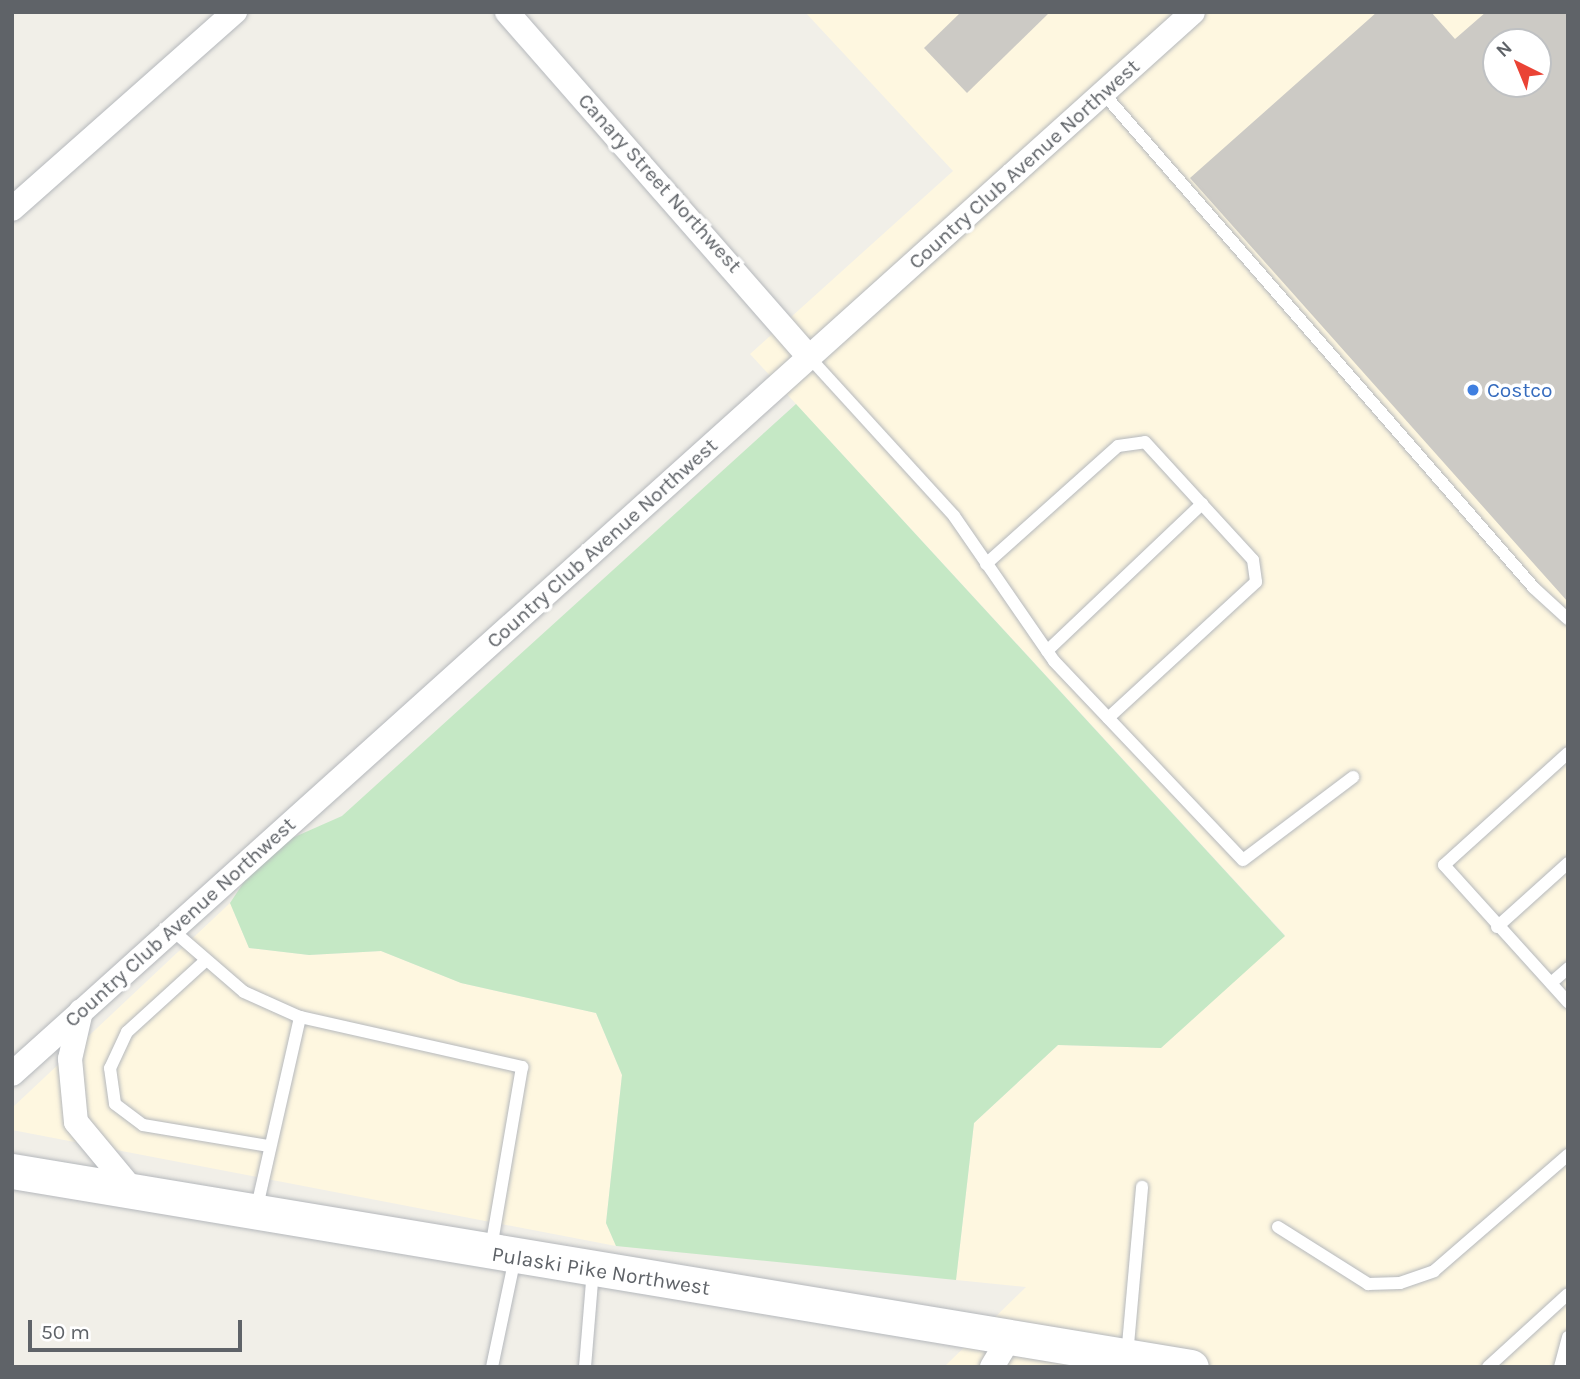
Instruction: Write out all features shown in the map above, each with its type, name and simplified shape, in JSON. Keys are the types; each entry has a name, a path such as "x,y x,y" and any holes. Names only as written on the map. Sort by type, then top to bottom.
{"main road":[{"name":"Pulaski Pike Northwest","path":"12,1171 255,1215 1191,1367"}],"street":[{"path":"12,209 235,12"},
{"name":"Canary Street Northwest","path":"506,12 809,357"},
{"name":"Country Club Avenue Northwest","path":"12,1074 1193,12"},
{"path":"81,1011 70,1059 76,1122 135,1193"},
{"path":"992,1367 1010,1337"}],"lane":[{"path":"1103,93 1534,588 1568,619"},
{"path":"809,357 904,456 986,564 1047,651 1242,860 1353,777"},
{"path":"986,564 1118,446 1145,442 1253,559 1256,582 1108,718"},
{"path":"1047,651 1202,504"},
{"path":"1568,753 1444,865 1497,927 1568,1002"},
{"path":"1497,927 1568,863"},
{"path":"171,929 204,962 244,992 300,1017 522,1067 492,1367"},
{"path":"204,962 127,1032 110,1068 115,1104 143,1125 269,1146"},
{"path":"1551,983 1568,968"},
{"path":"255,1215 300,1017"},
{"path":"1278,1227 1368,1284 1400,1283 1434,1271 1568,1155"},
{"path":"1127,1356 1142,1187"},
{"path":"585,1367 593,1269"},
{"path":"1488,1367 1568,1294"},
{"path":"1560,1367 1568,1337"}],"shaded area":[{"path":"805,12 1568,12 1568,1367 944,1367 1026,1287 956,1280 974,1123 1058,1045 1161,1048 1285,935 750,354 953,171"},
{"path":"230,903 249,948 309,955 381,951 461,983 596,1013 622,1075 606,1223 616,1246 12,1130 12,1108"}],"green space":[{"path":"796,404 1285,936 1161,1048 1058,1045 974,1123 956,1280 616,1246 606,1223 622,1075 596,1013 461,983 381,951 309,955 249,948 230,903 265,850 342,816"}],"building":[{"path":"961,12 1050,12 967,93 924,48"},
{"name":"Costco","path":"1377,12 1431,12 1455,39 1486,12 1568,12 1568,602 1190,178"}],"place":[{"name":"Costco","path":"1473,390"}]}
